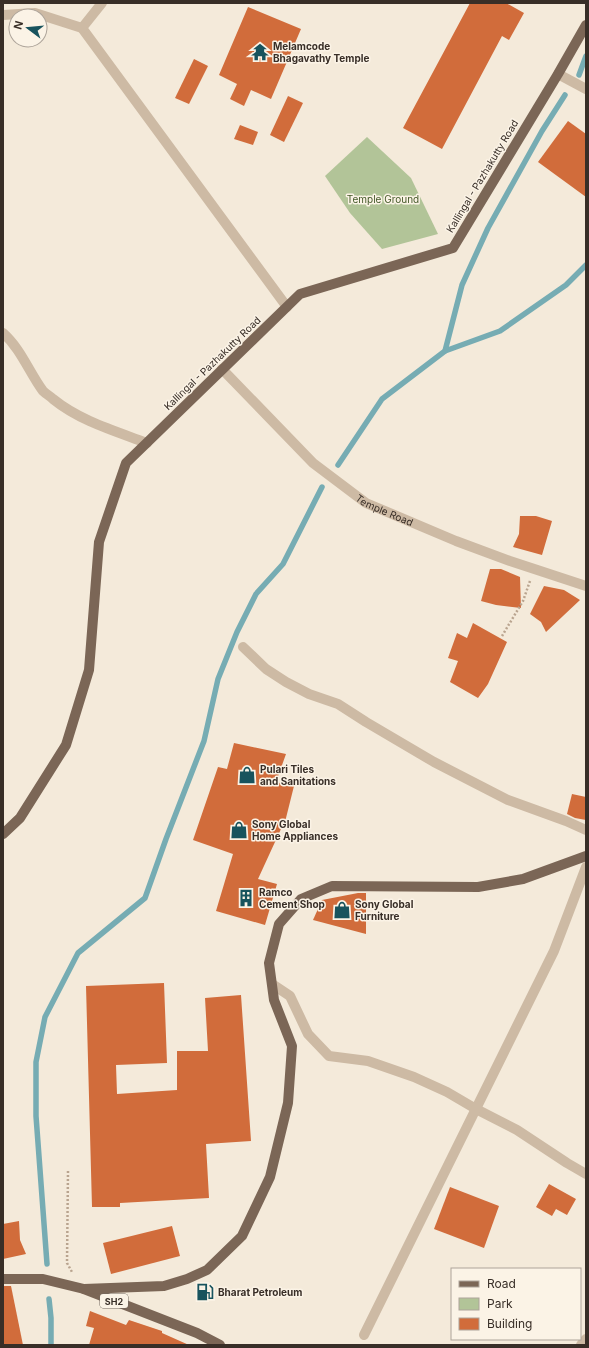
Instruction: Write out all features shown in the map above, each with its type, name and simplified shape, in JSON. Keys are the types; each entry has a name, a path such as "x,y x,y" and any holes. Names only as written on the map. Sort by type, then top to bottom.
{"main road":[{"name":"Kallingal - Pazhakutty Road","path":"3,834 20,818 66,745 89,670 98,542 126,463 300,294 453,248 586,25"},
{"path":"84,1289 164,1286 187,1279 206,1270 242,1236 270,1177 288,1103 292,1046 274,1000 269,963 279,924 301,899 332,886 478,887 523,879 586,856"},
{"name":"SH2","path":"3,1279 43,1279 84,1289 197,1333 220,1345"}],"street":[{"path":"82,28 102,3"},
{"path":"3,15 35,13 82,28 287,306"},
{"path":"558,74 586,89"},
{"path":"3,333 11,340 24,358 44,391 65,409 90,421 147,443"},
{"name":"Temple Road","path":"222,369 313,463 366,503 456,541 586,586"},
{"path":"243,647 266,669 286,682 309,694 338,704 434,762 508,800 566,821 586,830"},
{"path":"364,1335 554,951 586,867"},
{"path":"272,984 290,996 308,1034 329,1056 368,1061 447,1092 517,1130 586,1174"},
{"path":"581,1345 586,1339"}],"path":[{"path":"502,636 523,601 534,569"},
{"path":"68,1171 67,1262 72,1271 70,1286"}],"green space":[{"name":"Temple Ground","path":"367,137 411,178 438,234 382,249 350,213 325,176"}],"building":[{"path":"470,3 506,3 524,13 509,40 502,36 442,149 403,128"},
{"name":"Melamcode Bhagavathy Temple","path":"248,7 301,29 271,99 251,90 244,106 230,99 237,84 219,75"},
{"path":"194,59 208,66 189,104 175,98"},
{"path":"288,96 303,103 284,142 270,135"},
{"path":"568,121 586,134 586,197 538,162"},
{"path":"240,125 258,132 253,145 234,139"},
{"path":"520,516 536,516 552,521 542,555 513,547 519,534"},
{"path":"490,569 501,569 520,577 521,608 496,605 481,601"},
{"path":"544,586 564,590 580,600 546,632 541,622 530,614"},
{"path":"473,623 507,642 488,684 478,698 450,682 458,661 448,658 457,633 467,638"},
{"path":"234,743 286,754 276,782 294,786 286,818 258,879 277,884 265,925 216,911 233,854 193,840 218,767 227,769"},
{"path":"572,794 586,797 586,820 575,818 567,814"},
{"name":"Sony Global Furniture","path":"358,893 366,893 366,934 313,920 322,900"},
{"path":"164,983 167,1063 116,1065 117,1094 177,1090 177,1051 208,1051 205,998 241,995 251,1141 206,1144 209,1198 120,1203 120,1207 92,1207 86,986"},
{"path":"549,1184 576,1199 567,1215 556,1209 552,1216 536,1207"},
{"path":"450,1187 499,1206 484,1248 434,1229"},
{"path":"19,1221 20,1240 26,1254 3,1259 3,1224"},
{"path":"172,1226 180,1256 111,1274 103,1243"},
{"path":"3,1286 11,1286 23,1345 3,1345"},
{"path":"90,1311 126,1325 129,1320 162,1331 162,1333 189,1345 89,1345 94,1328 86,1326"}],"waterway":[{"path":"579,75 586,56"},
{"path":"338,465 382,399 445,351 462,285 488,228 542,131 565,95"},
{"path":"445,351 500,331 566,285 586,265"},
{"path":"47,1264 36,1116 36,1062 45,1017 78,953 145,898 204,741 218,679 237,632 256,594 283,564 322,487"},
{"path":"49,1299 51,1345"}],"place":[{"name":"Melamcode Bhagavathy Temple","path":"260,52"},
{"name":"Pulari Tiles and Sanitations","path":"247,775"},
{"name":"Sony Global Home Appliances","path":"239,830"},
{"name":"Ramco Cement Shop","path":"246,898"},
{"name":"Sony Global Furniture","path":"342,910"},
{"name":"Bharat Petroleum","path":"205,1292"}]}
